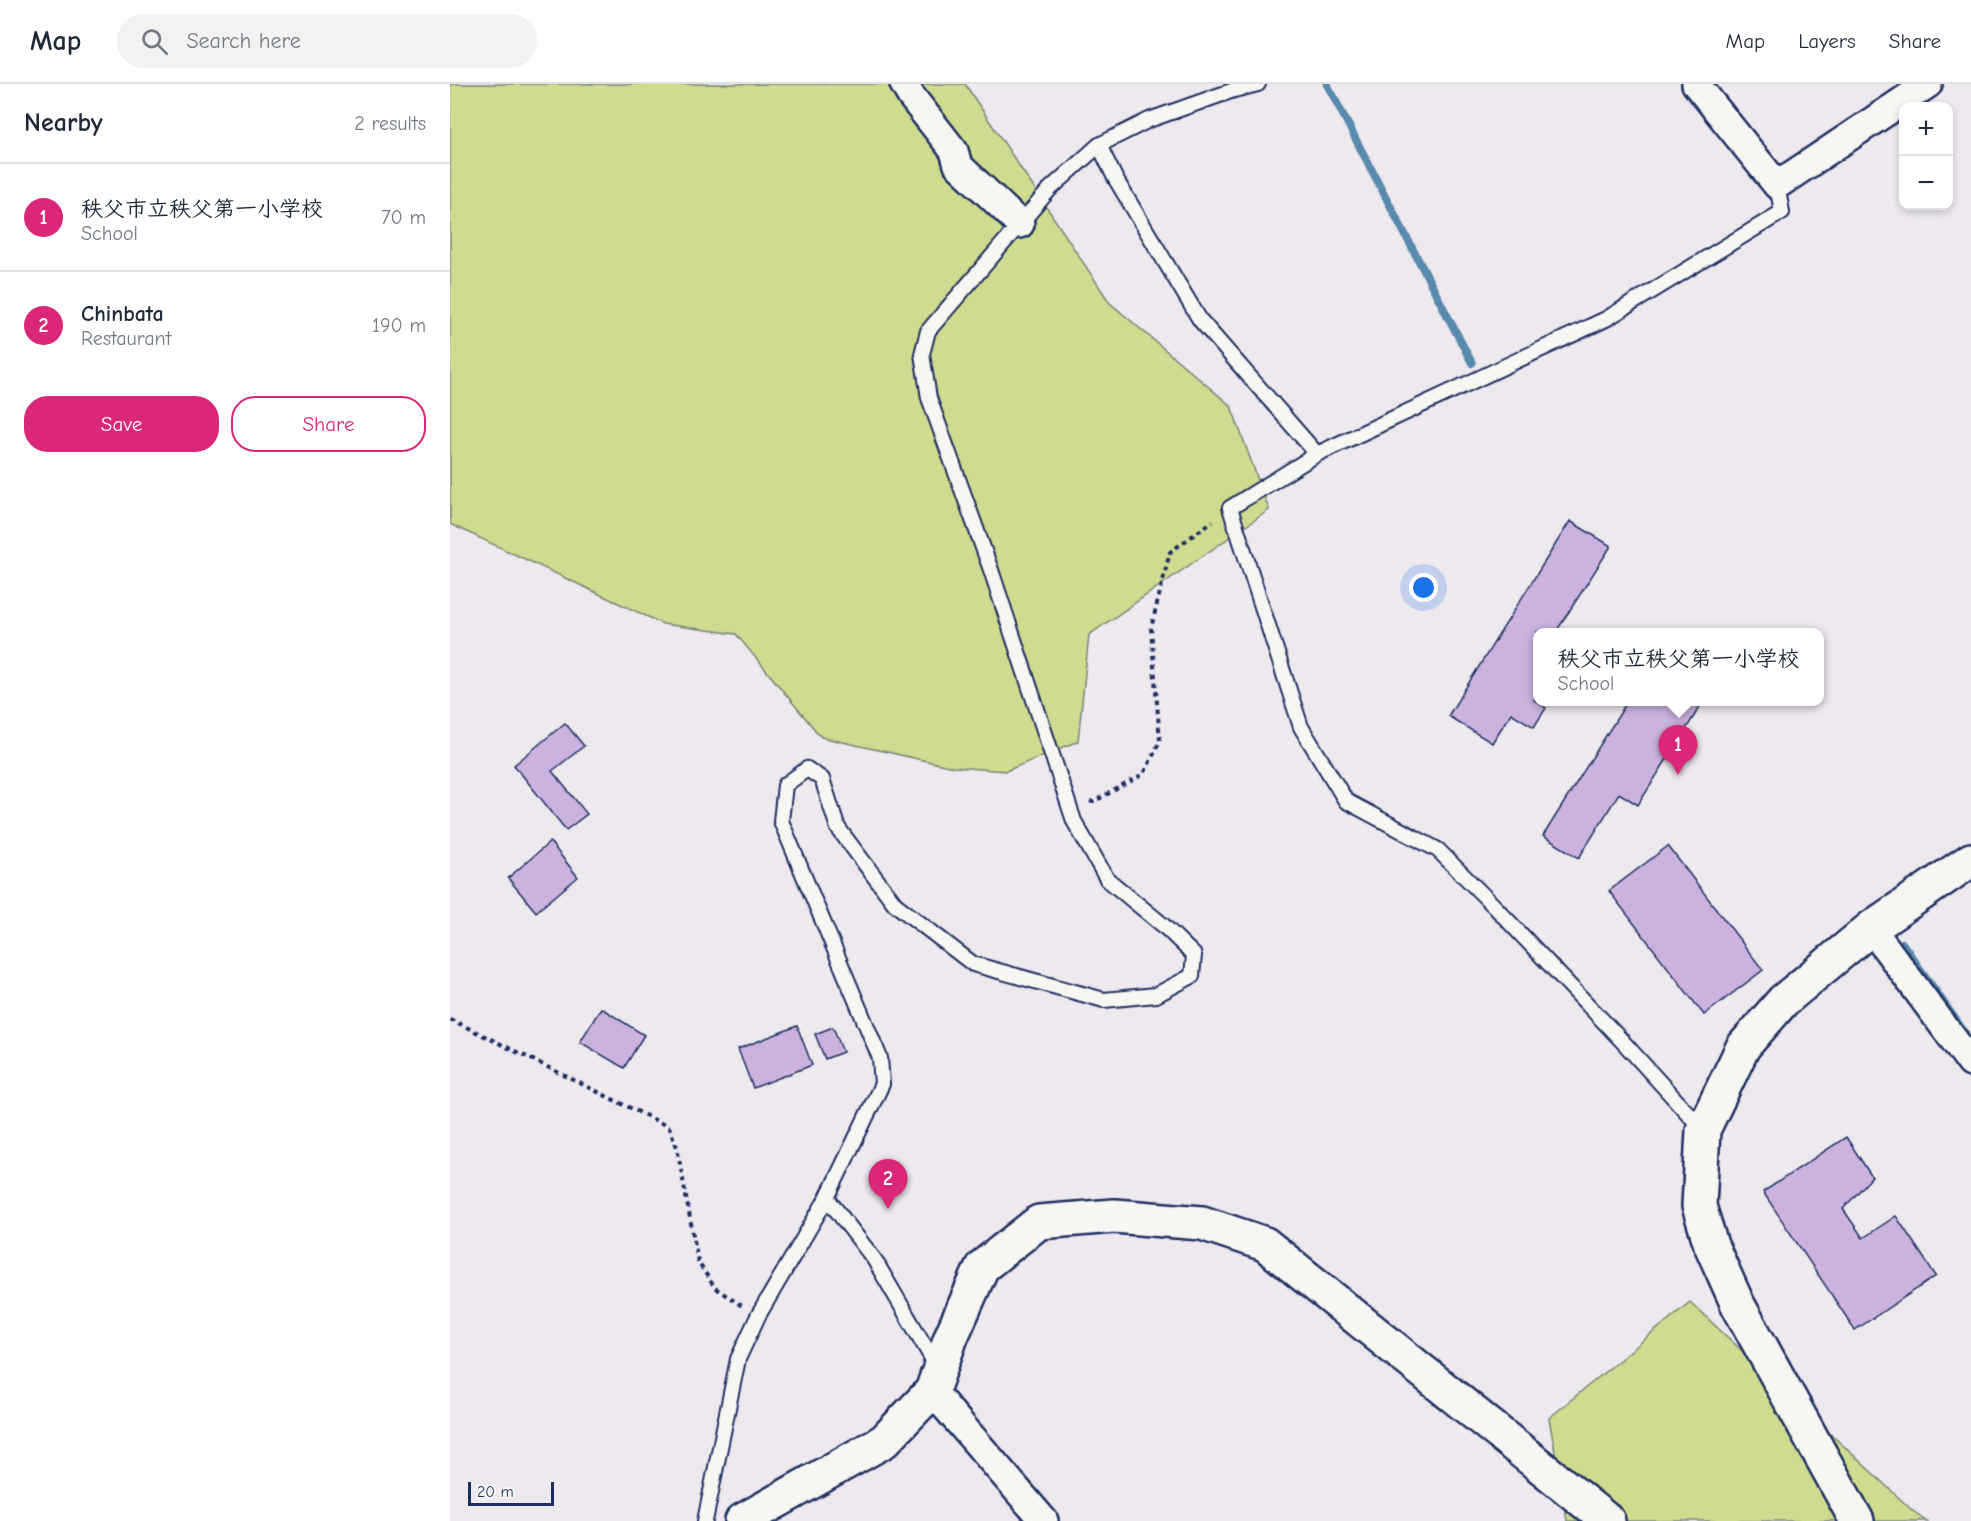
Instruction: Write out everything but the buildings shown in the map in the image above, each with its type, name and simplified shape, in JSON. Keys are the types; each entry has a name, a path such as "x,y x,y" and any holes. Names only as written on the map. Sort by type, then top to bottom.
{"street":[{"path":"904,84 954,151 958,165 1020,224"},
{"path":"1696,84 1777,185 1928,84"},
{"path":"1857,1521 1738,1305 1711,1245 1699,1206 1703,1130 1743,1047 1783,1001 1871,928 1968,870"},
{"path":"1871,928 1967,1050"},
{"path":"742,1521 884,1441 936,1381 951,1337 982,1267 1039,1221 1114,1216 1202,1223 1265,1244 1608,1521"},
{"path":"936,1381 1044,1521"}],"lane":[{"path":"705,1521 738,1359 758,1316 827,1198 882,1084 880,1058 781,821 785,785 807,768 822,779 838,828 895,904 973,964 1104,1000 1156,995 1192,976 1194,955 1164,926 1107,879 1074,821 991,570 929,398 922,354 928,331 1050,189 1099,145 1149,120 1234,90 1258,84"},
{"path":"1099,145 1115,178 1200,320 1317,454"},
{"path":"1703,1130 1608,1026 1438,850 1346,801 1301,727 1230,508 1317,454 1606,319 1782,212 1777,185"},
{"path":"827,1198 874,1259 936,1381"}],"path":[{"path":"1060,780 1093,802 1144,774 1160,741 1151,628 1170,552 1230,508"},
{"path":"450,1019 669,1127 677,1147 698,1262 715,1288 758,1316"}],"green space":[{"path":"450,84 965,84 1110,303 1231,406 1269,510 1089,635 1078,741 1006,771 953,767 821,737 736,634 663,624 450,524"},
{"path":"1690,1302 1913,1511 1927,1521 1567,1521 1549,1418"}],"waterway":[{"path":"1327,84 1472,363"},
{"path":"1902,943 1965,1033"}],"place":[{"name":"秩父市立秩父第一小学校","path":"1678,775"},
{"name":"Chinbata","path":"888,1209"}]}
